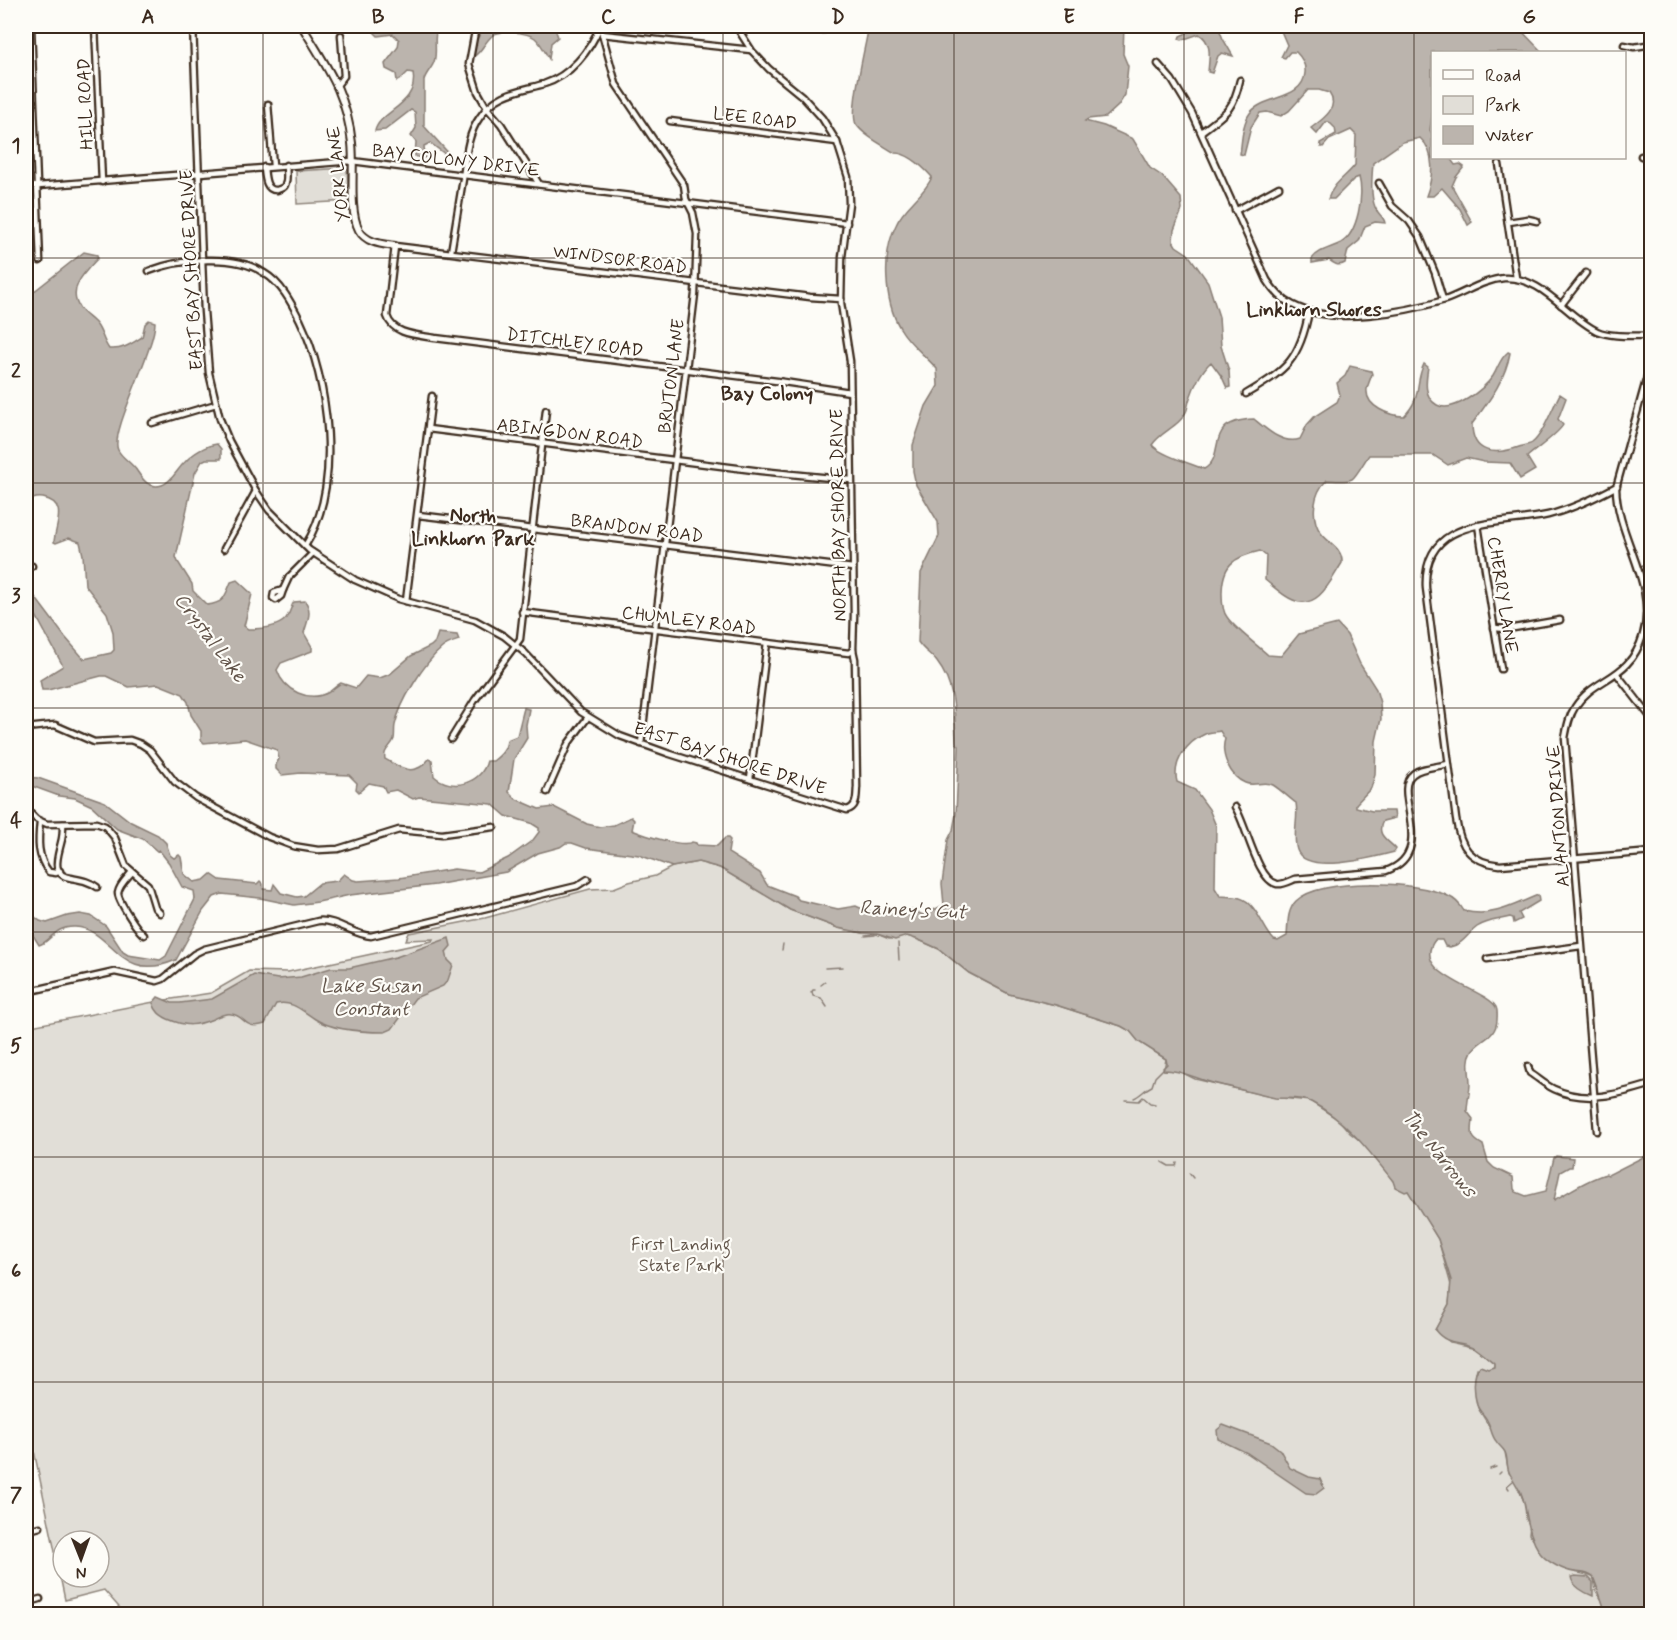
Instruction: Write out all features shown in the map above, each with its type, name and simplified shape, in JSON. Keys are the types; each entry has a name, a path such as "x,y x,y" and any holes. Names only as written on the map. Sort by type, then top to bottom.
{"street":[{"path":"31,26 40,261"},
{"name":"HILL ROAD","path":"95,26 102,182"},
{"name":"EAST BAY SHORE DRIVE","path":"193,26 207,348 216,404 235,455 269,510 313,553 368,587 406,601 475,620 498,632 516,645 588,717 620,736 843,809 850,809 854,806"},
{"name":"YORK LANE","path":"302,26 337,85 350,129 354,204 359,228 364,236 372,241 395,246"},
{"path":"476,26 469,64 478,92 539,184"},
{"path":"451,252 470,134 487,108 511,92 546,83 566,72 580,59 600,26"},
{"name":"BRUTON LANE","path":"600,26 616,84 684,185 697,234 696,283 640,744"},
{"name":"NORTH BAY SHORE DRIVE","path":"736,26 752,51 769,69 811,105 837,142 849,184 841,269 841,299 849,361 850,392 857,787 854,806"},
{"path":"337,85 344,76 341,34"},
{"path":"602,34 696,46 744,48 752,51"},
{"path":"1624,45 1634,47 1652,44"},
{"path":"26,61 32,60"},
{"path":"1158,64 1179,90 1201,132 1234,211 1271,286 1285,301 1309,311 1360,315 1443,300 1489,281 1516,278 1527,281 1600,332 1652,336"},
{"path":"1201,132 1228,111 1236,98 1240,80"},
{"path":"268,104 273,166"},
{"name":"LEE ROAD","path":"670,121 837,142"},
{"path":"1641,156 1652,158"},
{"name":"BAY COLONY DRIVE","path":"26,187 352,161 847,223"},
{"path":"1499,164 1516,278"},
{"path":"264,167 267,185 278,190 286,182 286,165"},
{"path":"1379,183 1389,202 1409,221 1419,237 1435,273 1443,300"},
{"path":"1234,211 1279,187"},
{"path":"1508,222 1528,219 1537,221"},
{"name":"WINDSOR ROAD","path":"395,246 841,299"},
{"name":"DITCHLEY ROAD","path":"395,246 387,312 388,320 402,331 440,339 850,392"},
{"path":"148,271 169,264 203,261 247,264 270,276 283,291 297,314 315,359 326,407 328,454 325,486 318,519 305,546"},
{"path":"1561,304 1586,273"},
{"path":"1245,394 1275,376 1291,361 1304,331 1309,311"},
{"name":"ALANTON DRIVE","path":"1597,1131 1565,747 1571,714 1578,703 1628,664 1640,644 1645,624 1644,591 1617,503 1617,486 1652,359"},
{"path":"406,601 432,396"},
{"path":"152,423 216,404"},
{"path":"451,739 475,700 520,639 546,410"},
{"name":"ABINGDON ROAD","path":"428,429 851,480"},
{"path":"1617,486 1566,510 1534,518 1464,528 1443,539 1432,552 1425,570 1427,596 1458,833 1465,849 1471,855 1487,863 1500,865 1652,852"},
{"path":"224,549 256,491"},
{"name":"BRANDON ROAD","path":"418,515 853,568"},
{"name":"CHERRY LANE","path":"1478,525 1501,669"},
{"path":"283,590 289,577 313,553"},
{"path":"26,565 32,566"},
{"name":"CHUMLEY ROAD","path":"522,612 849,653 853,650"},
{"path":"1494,628 1508,629 1560,620"},
{"path":"750,779 767,643"},
{"path":"1617,674 1652,719"},
{"path":"547,792 568,744 588,717"},
{"path":"26,728 55,725 94,742 130,740 141,744 150,750 168,774 187,792 269,837 293,846 318,850 338,849 399,830 442,834 494,827"},
{"path":"1235,807 1242,819 1251,848 1268,880 1276,884 1295,879 1386,871 1395,867 1403,859 1412,839 1405,789 1408,778 1417,771 1448,764"},
{"path":"26,809 40,822 47,824 96,823 105,826 115,838 124,861 132,872 148,885 155,908 160,913"},
{"path":"40,822 37,846 43,865 49,872 60,871"},
{"path":"63,824 62,842 56,859 60,871 68,877 82,879 98,887"},
{"path":"132,872 119,888 119,898 138,931 144,935"},
{"path":"26,992 116,972 157,981 204,949 318,921 328,921 371,936 577,886 588,879"},
{"path":"1487,959 1581,946"},
{"path":"1528,1066 1530,1073 1551,1088 1570,1095 1594,1096 1652,1084"},
{"path":"26,1531 40,1527"},
{"path":"26,1603 40,1599"}],"green space":[{"path":"347,168 349,201 297,204 296,171"},
{"name":"First Landing State Park","path":"698,862 720,868 790,910 838,928 877,934 889,939 907,936 919,940 939,949 969,973 1009,994 1056,1005 1121,1026 1130,1031 1139,1042 1166,1059 1164,1070 1177,1070 1195,1079 1272,1097 1310,1101 1339,1120 1350,1133 1366,1145 1393,1181 1408,1189 1438,1239 1451,1285 1449,1304 1435,1330 1450,1342 1476,1348 1494,1363 1494,1367 1488,1369 1477,1368 1475,1393 1478,1408 1505,1452 1509,1473 1515,1479 1525,1504 1526,1519 1530,1526 1529,1534 1547,1557 1557,1565 1594,1578 1596,1591 1602,1600 1606,1614 125,1614 104,1590 65,1600 63,1589 111,1589 111,1529 51,1529 51,1533 26,1412 26,1027 211,993 249,971 288,972 432,941 433,939 406,940 409,933 485,918 590,889 614,888 655,876 672,867"}],"water":[{"path":"375,26 438,26 435,35 434,62 424,80 424,126 453,160 430,143 424,146 425,157 422,159 415,156 416,142 411,136 416,128 415,112 411,110 385,130 375,131 383,118 410,93 413,73 408,72 397,81 396,74 386,69 385,64 398,47 399,40 393,34 378,36 374,32"},
{"path":"485,26 554,26 558,37 551,43 549,59 535,38 526,34 508,32 493,35 473,57 472,47"},
{"path":"791,26 846,26 832,32 818,34 798,30"},
{"path":"869,26 1124,26 1123,54 1128,66 1125,95 1118,106 1106,117 1085,121 1104,126 1133,139 1150,168 1162,176 1181,198 1182,210 1174,230 1173,241 1176,246 1188,254 1208,282 1219,317 1221,346 1229,371 1230,387 1227,388 1211,362 1208,365 1196,383 1183,417 1156,440 1152,445 1156,449 1204,469 1211,463 1221,432 1238,421 1254,419 1281,438 1300,439 1315,416 1337,402 1340,395 1337,383 1345,376 1350,366 1371,371 1367,395 1374,405 1386,412 1404,416 1414,403 1424,364 1428,367 1426,388 1429,398 1437,405 1444,407 1468,399 1483,387 1493,376 1503,357 1508,352 1510,353 1500,382 1472,424 1476,442 1487,450 1510,450 1532,443 1544,427 1560,394 1566,398 1558,419 1563,425 1527,457 1535,470 1520,479 1510,463 1484,462 1466,458 1448,465 1433,455 1369,455 1352,479 1327,480 1322,485 1316,499 1315,520 1324,537 1335,546 1342,558 1342,563 1317,598 1302,602 1293,600 1265,580 1266,556 1260,551 1236,560 1224,576 1222,597 1226,615 1268,655 1281,656 1299,634 1337,624 1347,635 1360,664 1376,689 1381,719 1376,741 1375,775 1371,788 1356,804 1356,807 1372,811 1394,811 1395,818 1383,821 1381,834 1396,849 1394,852 1342,863 1313,862 1303,858 1296,844 1296,803 1273,785 1248,784 1235,776 1225,758 1225,739 1220,731 1207,733 1187,747 1179,760 1176,775 1177,782 1195,790 1209,809 1216,826 1215,888 1220,896 1240,898 1251,905 1274,940 1278,941 1287,936 1289,913 1296,901 1308,893 1326,888 1370,884 1415,887 1448,896 1464,911 1474,913 1494,912 1538,895 1539,901 1519,913 1522,919 1514,923 1513,918 1510,917 1485,923 1462,941 1450,947 1445,946 1442,940 1435,940 1430,952 1432,962 1440,971 1489,1000 1497,1009 1494,1031 1475,1047 1470,1055 1467,1111 1473,1119 1473,1137 1483,1145 1488,1162 1494,1168 1513,1177 1516,1192 1526,1196 1546,1191 1556,1156 1573,1158 1572,1167 1560,1172 1554,1200 1586,1182 1608,1175 1651,1153 1651,1614 1606,1614 1593,1577 1587,1573 1561,1568 1540,1553 1531,1534 1523,1498 1509,1471 1505,1452 1494,1439 1487,1420 1477,1405 1474,1385 1477,1370 1480,1366 1488,1369 1494,1367 1494,1363 1475,1348 1449,1341 1435,1330 1449,1304 1451,1280 1438,1239 1408,1191 1405,1192 1395,1187 1393,1181 1346,1127 1324,1109 1307,1100 1275,1098 1164,1070 1167,1064 1166,1059 1139,1042 1130,1031 1121,1026 1056,1005 1009,994 969,973 939,949 919,940 907,936 895,940 877,934 838,928 790,910 720,868 698,862 672,867 639,855 586,848 572,843 538,853 506,872 435,885 350,895 294,905 222,894 214,897 203,911 176,960 157,966 141,966 129,961 88,930 75,927 58,931 39,945 26,924 26,910 40,921 47,923 67,916 80,914 91,916 106,926 123,952 128,955 160,960 166,956 195,899 194,891 182,887 159,850 157,851 143,839 117,829 92,806 75,798 59,796 26,784 26,777 38,778 105,802 131,822 158,835 166,843 170,855 174,858 179,855 181,857 184,874 194,882 204,880 211,874 220,880 257,884 260,881 263,889 272,890 274,884 281,893 297,897 304,896 320,883 337,881 344,874 358,881 399,878 454,869 479,872 508,858 533,840 539,832 539,828 531,823 506,816 492,804 419,797 413,799 396,790 386,792 383,786 369,783 359,792 356,789 357,783 349,775 301,773 282,775 276,769 279,759 277,750 245,739 204,743 201,740 201,731 191,715 188,702 183,694 158,684 129,687 106,676 101,676 42,690 40,680 63,666 34,612 26,611 26,597 35,597 84,659 111,653 114,650 113,632 107,613 85,585 80,542 69,538 54,542 59,516 56,505 51,501 38,498 26,503 26,460 31,447 30,428 26,417 26,296 84,252 97,255 98,258 80,280 75,293 76,300 81,309 98,327 109,349 123,347 134,342 142,337 145,324 149,320 155,322 148,351 120,427 118,450 144,480 150,485 157,486 169,481 188,459 200,450 217,444 221,449 221,459 202,461 195,473 176,557 192,584 193,591 207,605 220,601 231,582 237,580 252,594 244,626 248,629 265,628 281,623 294,602 305,601 309,613 304,633 312,651 281,663 277,670 285,684 291,689 313,696 329,692 341,683 356,688 366,676 380,678 390,674 411,656 431,646 438,633 457,635 459,640 446,645 435,655 407,694 398,716 393,742 385,753 385,759 391,763 413,770 424,765 429,759 432,760 434,776 441,781 449,784 465,783 479,775 487,761 493,761 501,754 506,747 507,740 517,736 524,708 529,709 526,725 527,738 514,759 509,792 516,799 539,809 554,807 587,824 600,827 614,825 631,817 634,820 632,830 672,842 717,846 728,838 730,840 728,853 760,873 767,885 795,896 799,900 838,909 856,906 867,911 897,912 910,909 923,915 944,905 942,884 948,840 953,830 956,814 959,746 956,742 951,690 937,662 918,642 921,573 939,536 938,522 916,485 913,471 913,445 926,406 938,386 937,369 912,344 900,328 891,304 887,277 891,236 904,212 924,190 932,177 915,161 879,143 856,124 854,117 856,92"},
{"path":"1193,26 1218,26 1233,56 1222,53 1218,56 1212,73 1208,72 1209,51 1203,37 1199,34 1179,39 1180,36 1191,31"},
{"path":"1276,26 1517,26 1541,51 1431,51 1431,158 1429,150 1420,138 1403,142 1373,163 1373,202 1385,223 1375,222 1365,226 1359,241 1348,250 1345,263 1338,265 1329,260 1312,263 1312,259 1318,253 1347,238 1358,213 1361,194 1359,177 1354,179 1334,199 1328,199 1336,185 1355,165 1356,135 1351,130 1329,140 1321,147 1320,143 1336,134 1335,128 1329,122 1326,122 1317,134 1311,128 1329,113 1333,104 1329,93 1308,90 1289,111 1281,116 1267,112 1260,113 1251,127 1244,155 1240,154 1244,127 1250,113 1264,103 1290,93 1303,82 1305,70 1296,52 1290,52 1285,58 1281,57 1287,45 1281,31"},
{"path":"1431,159 1451,159 1455,165 1460,164 1464,167 1452,186 1472,222 1468,225 1460,209 1442,188 1433,196 1426,196 1432,166"},
{"name":"Lake Susan Constant","path":"449,938 451,946 446,952 448,960 453,965 448,980 443,986 415,998 392,1029 385,1032 358,1031 330,1026 297,1007 282,1003 276,1004 265,1024 258,1026 253,1026 236,1015 229,1014 191,1025 174,1022 163,1016 153,1003 158,997 172,1003 212,999 254,975 278,979 301,977 331,968 349,968 396,957"},
{"path":"1223,1425 1271,1443 1280,1450 1290,1468 1309,1477 1320,1479 1324,1488 1316,1494 1306,1493 1247,1453 1218,1439 1217,1430"},
{"path":"1571,1577 1588,1577 1593,1582 1593,1596 1576,1586"}],"waterway":[{"path":"865,936 875,935"},
{"path":"898,943 899,960"},
{"path":"782,950 783,944"},
{"path":"825,968 843,967"},
{"path":"821,985 825,982"},
{"path":"811,993 815,990"},
{"path":"812,992 813,996 821,998 827,1007"},
{"path":"1134,1098 1152,1086 1155,1077 1164,1068"},
{"path":"1125,1100 1139,1101 1143,1097 1155,1104"},
{"path":"1162,1162 1169,1166 1176,1166 1177,1163"},
{"path":"1189,1173 1193,1178"},
{"path":"1490,1469 1496,1467"},
{"path":"1509,1489 1507,1486 1513,1481"},
{"path":"1520,1490 1523,1499"}],"district":[{"name":"Linkhorn Shores","path":"1314,309"},
{"name":"Bay Colony","path":"767,393"},
{"name":"North Linkhorn Park","path":"473,526"}],"water label":[{"name":"Crystal Lake","path":"211,637"},
{"name":"Rainey's Gut","path":"913,909"},
{"name":"The Narrows","path":"1440,1153"}]}
